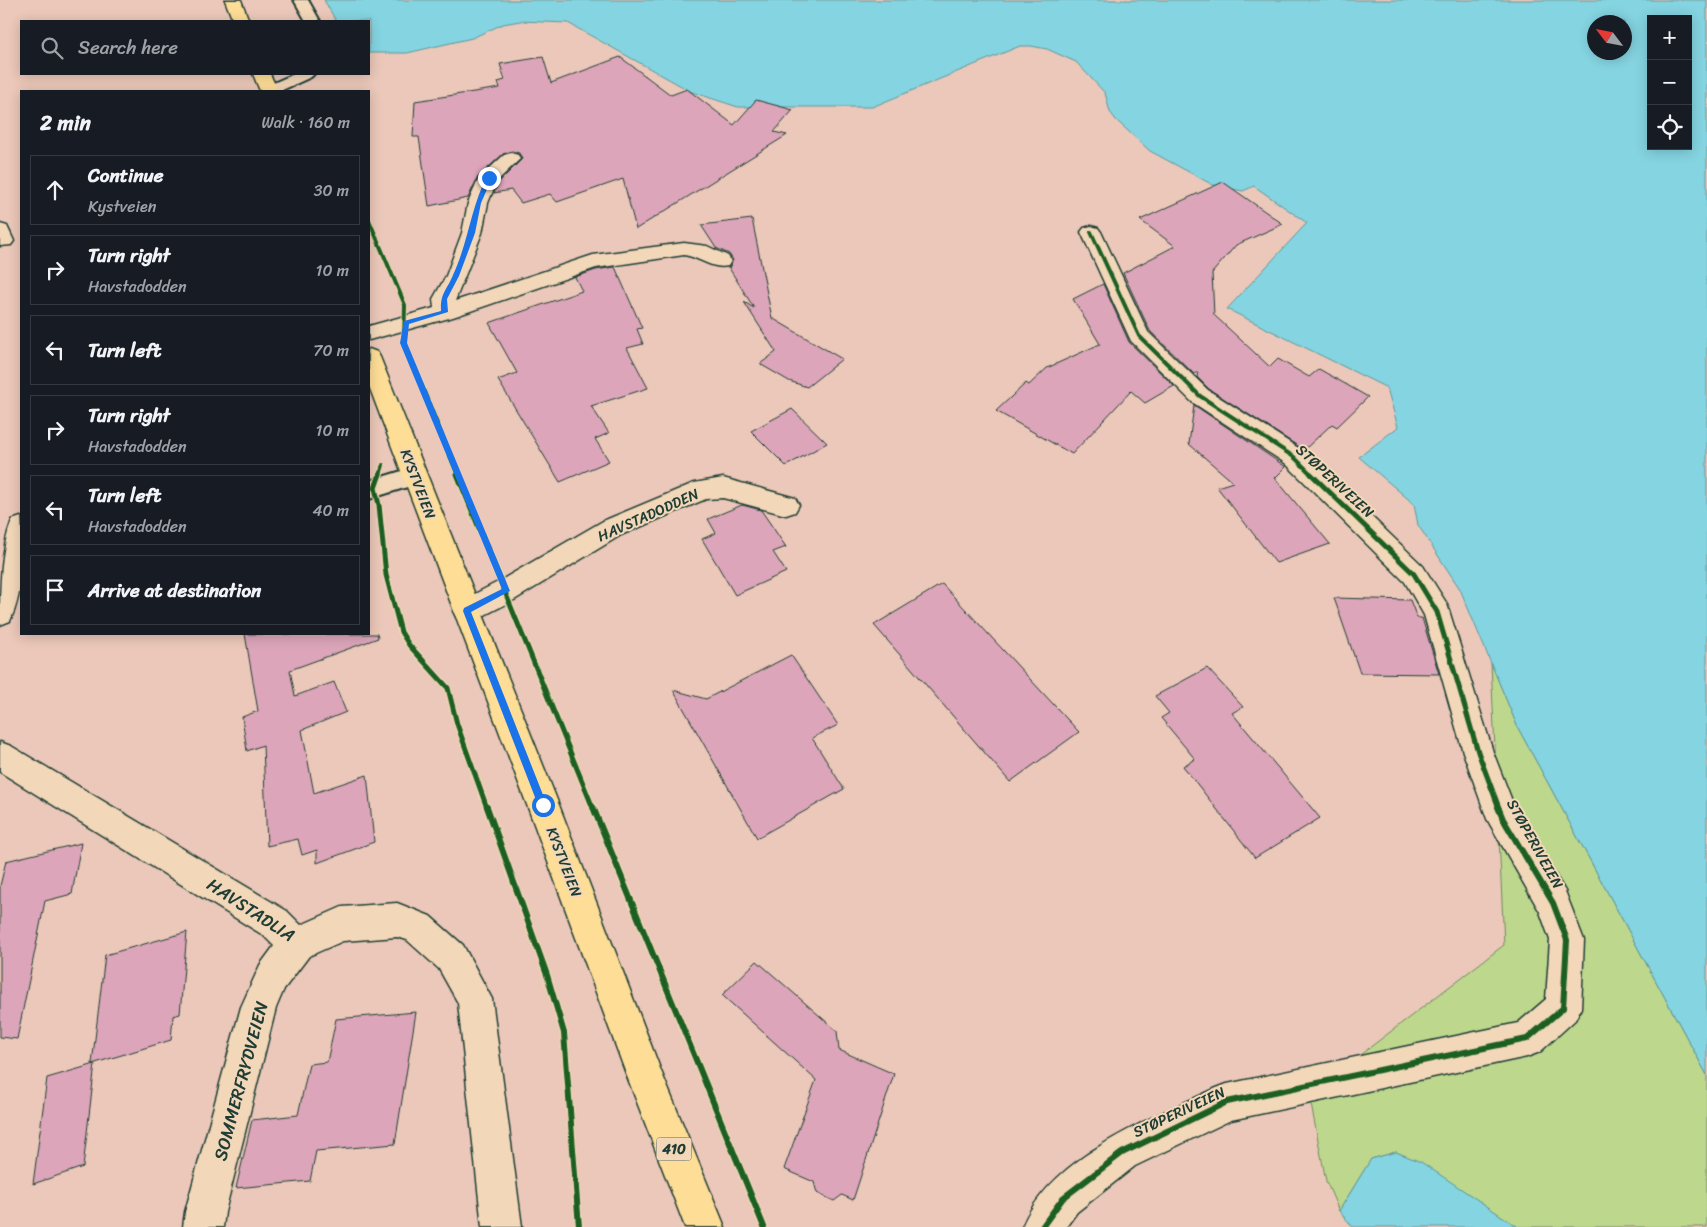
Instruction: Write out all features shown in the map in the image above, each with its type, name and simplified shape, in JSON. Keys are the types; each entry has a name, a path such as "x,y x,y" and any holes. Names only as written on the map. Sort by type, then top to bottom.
{"main road":[{"path":"233,0 241,20"},
{"path":"262,75 268,90"},
{"name":"KYSTVEIEN","path":"370,359 543,805 643,1071 706,1227"}],"street":[{"path":"445,312 444,299 456,276 472,233 478,203 489,178 511,159"},
{"name":"STØPERIVEIEN","path":"1042,1227 1063,1198 1122,1153 1227,1102 1527,1039 1563,1008 1567,940 1553,903 1504,819 1478,752 1436,612 1414,574 1294,457 1200,396 1139,336 1090,232"},
{"path":"370,333 445,312 593,262 684,249 700,251 721,261"},
{"name":"HAVSTADODDEN","path":"467,611 506,591 612,528 703,490 722,488 786,505"},
{"path":"0,613 20,531"},
{"name":"HAVSTADLIA","path":"0,756 275,922 297,944 342,924 397,920 418,928 451,957 475,998 499,1219 502,1227"},
{"name":"SOMMERFRYDVEIEN","path":"203,1227 205,1212 259,1007 272,977 297,944"}],"lane":[{"path":"301,0 311,20"},
{"path":"270,90 304,75"},
{"path":"370,490 414,476"}],"green space":[{"path":"1491,663 1518,728 1707,1075 1707,1227 1518,1227 1421,1163 1396,1152 1371,1159 1339,1211 1326,1181 1309,1094 1504,945"}],"water":[{"path":"324,0 1707,0 1707,1075 1518,728 1460,589 1418,525 1414,504 1359,457 1398,427 1387,388 1227,309 1307,223 1254,186 1243,191 1213,185 1150,151 1116,120 1110,112 1105,93 1076,62 1047,49 1020,46 872,107 738,107 692,92 568,23 520,21 503,24 472,38 407,53 370,53 370,20 335,20"},
{"path":"1396,1152 1421,1162 1518,1227 1353,1227 1339,1211 1371,1159"}],"building":[{"path":"543,57 551,83 620,57 671,95 687,89 734,125 756,100 793,110 774,132 787,135 636,229 623,179 557,202 550,194 521,203 511,190 494,193 499,182 522,159 519,153 512,151 503,154 478,177 468,198 429,206 419,137 413,137 415,101 500,88 498,82 505,80 500,64"},
{"path":"1223,182 1283,224 1236,245 1212,273 1214,315 1270,367 1278,359 1309,377 1319,369 1368,397 1337,427 1332,424 1304,450 1209,389 1197,377 1198,372 1194,374 1150,331 1123,273 1175,246 1140,220"},
{"path":"752,219 772,318 842,359 807,387 789,381 760,364 776,352 744,302 754,308 729,268 733,260 729,254 716,248 701,225"},
{"path":"615,267 642,328 637,329 643,344 627,348 648,388 591,406 609,433 595,439 609,461 560,482 498,380 517,373 489,323 582,291 575,277 596,270"},
{"path":"1103,284 1129,342 1174,386 1145,403 1131,391 1072,454 996,411 1026,383 1029,385 1047,368 1100,344 1073,299"},
{"path":"1194,405 1286,467 1275,478 1330,544 1276,563 1217,487 1233,482 1189,444"},
{"path":"792,409 827,443 786,466 751,431"},
{"path":"742,505 761,510 786,547 773,552 786,572 735,595 702,539 716,533 708,519"},
{"path":"942,584 1079,732 1010,782 874,625"},
{"path":"1334,598 1410,600 1417,618 1422,618 1439,674 1360,673"},
{"path":"377,634 378,638 290,670 295,696 334,682 346,712 302,730 314,793 367,775 374,842 317,863 317,850 302,855 298,839 267,846 263,745 247,751 242,717 258,711 245,635"},
{"path":"791,655 838,725 812,738 844,789 757,838 673,690 706,699"},
{"path":"1207,668 1243,707 1232,713 1320,818 1255,858 1183,766 1195,759 1161,718 1169,713 1155,696"},
{"path":"81,843 72,894 45,901 17,1039 0,1037 0,886 6,861"},
{"path":"187,932 180,1014 173,1016 171,1040 92,1064 105,955"},
{"path":"757,961 837,1031 839,1050 894,1074 853,1200 842,1195 834,1201 817,1193 814,1182 784,1169 816,1080 722,995"},
{"path":"416,1012 395,1144 316,1151 310,1181 236,1188 252,1120 298,1115 309,1064 327,1062 336,1019"},
{"path":"95,1064 83,1167 33,1184 47,1078"}],"cycle path":[{"path":"370,222 405,305 404,343 764,1227"},
{"path":"1042,1227 1063,1198 1122,1153 1227,1102 1527,1039 1563,1008 1567,940 1553,903 1503,819 1478,752 1437,612 1414,574 1294,457 1200,396 1139,336 1091,232"},
{"path":"383,465 375,488 379,505 386,575 401,632 409,645 448,688 457,724 547,975 564,1033 579,1227"}],"route":[{"path":"489,178 478,203 472,233 456,276 444,299 445,312 406,323 404,343 506,591 467,611 543,805"}]}
